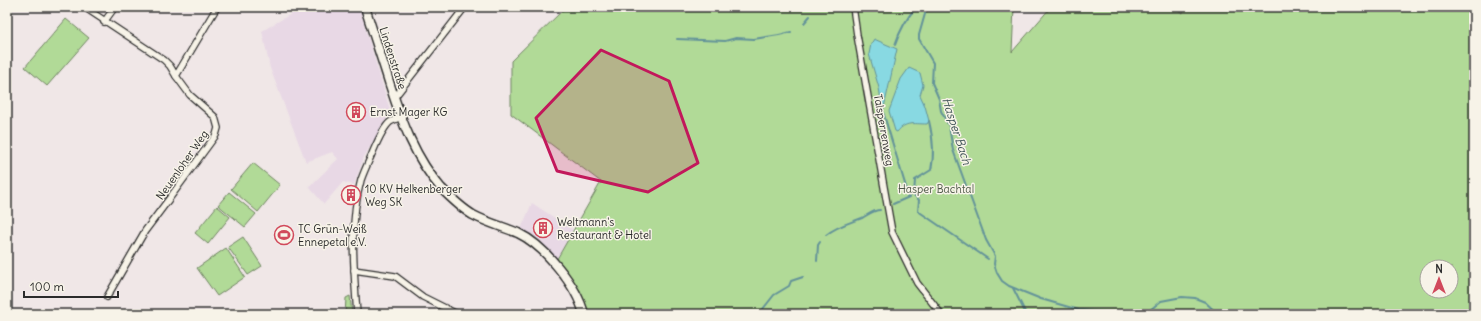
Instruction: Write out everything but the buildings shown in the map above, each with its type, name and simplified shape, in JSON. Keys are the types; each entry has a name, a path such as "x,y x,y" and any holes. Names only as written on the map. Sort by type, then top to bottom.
{"main road":[{"name":"Lindenstraße","path":"365,7 394,98 409,138 420,160 447,194 459,205 480,218 519,234 540,248 556,266 572,288 580,302 584,314"}],"street":[{"name":"Neuenloher Weg","path":"84,7 104,22 164,60 170,66 190,95 215,117 217,124 217,132 188,174 145,231 107,297"},
{"path":"104,22 115,7"},
{"path":"176,76 217,7"},
{"path":"394,98 465,7"},
{"name":"Talsperrenweg","path":"853,7 856,35 892,232 917,283 941,314"},
{"path":"357,314 354,270 354,223 356,201 362,178 378,141 389,123 401,117"},
{"path":"354,270 395,276 423,297 457,314"}],"highlighted area":[{"path":"601,50 669,81 698,163 648,192 557,171 536,118"}],"shaded area":[{"path":"303,7 359,7 390,110 390,113 364,157 354,185 343,182 324,204 309,187 338,159 332,152 306,162 270,68 262,31"},
{"path":"532,203 573,230 557,259 538,240 521,229"}],"green space":[{"name":"Hasper Bachtal","path":"566,7 1014,7 1012,52 1051,7 1172,7 1183,13 1183,7 1474,7 1474,314 588,314 580,291 557,259 601,182 511,114 511,61"},
{"path":"66,19 89,38 47,86 25,67"},
{"path":"253,163 280,185 258,212 231,189"},
{"path":"229,192 256,214 245,227 218,205"},
{"path":"217,206 230,217 208,244 195,233"},
{"path":"243,237 262,266 248,275 228,247"},
{"path":"226,248 245,277 217,296 197,268"},
{"path":"350,296 352,314 345,314 346,298"}],"water":[{"path":"874,39 897,49 883,112 879,88 869,54 871,44"},
{"path":"909,68 920,73 923,85 920,95 929,121 927,124 904,126 897,132 895,131 889,111 901,79"}],"waterway":[{"path":"895,45 899,34 916,7"},
{"name":"Hasper Bach","path":"927,7 919,39 933,63 932,83 939,99 941,111 949,126 953,150 986,240 995,256 994,264 997,273 1002,281 1009,286 1041,299 1079,310 1117,314"},
{"path":"804,23 810,16"},
{"path":"677,39 725,41 736,38 754,39 791,32"},
{"path":"883,112 909,197 893,204"},
{"path":"929,121 932,133 933,158 931,170 915,180 914,195 919,200 918,211 988,259"},
{"path":"826,235 839,227 880,210"},
{"path":"817,261 818,245 820,242"},
{"path":"759,314 774,295 789,286 791,281 803,277"},
{"path":"1013,288 1026,314"},
{"name":"Hasper Bach","path":"1141,314 1150,310 1161,301 1182,297 1195,298 1205,302 1218,314"}],"place":[{"name":"Ernst Mager KG","path":"356,112"},
{"name":"10 KV Helkenberger Weg SK","path":"351,195"},
{"name":"Weltmann's Restaurant & Hotel","path":"543,228"},
{"name":"TC Grün-Weiß Ennepetal e.V.","path":"284,235"}]}
